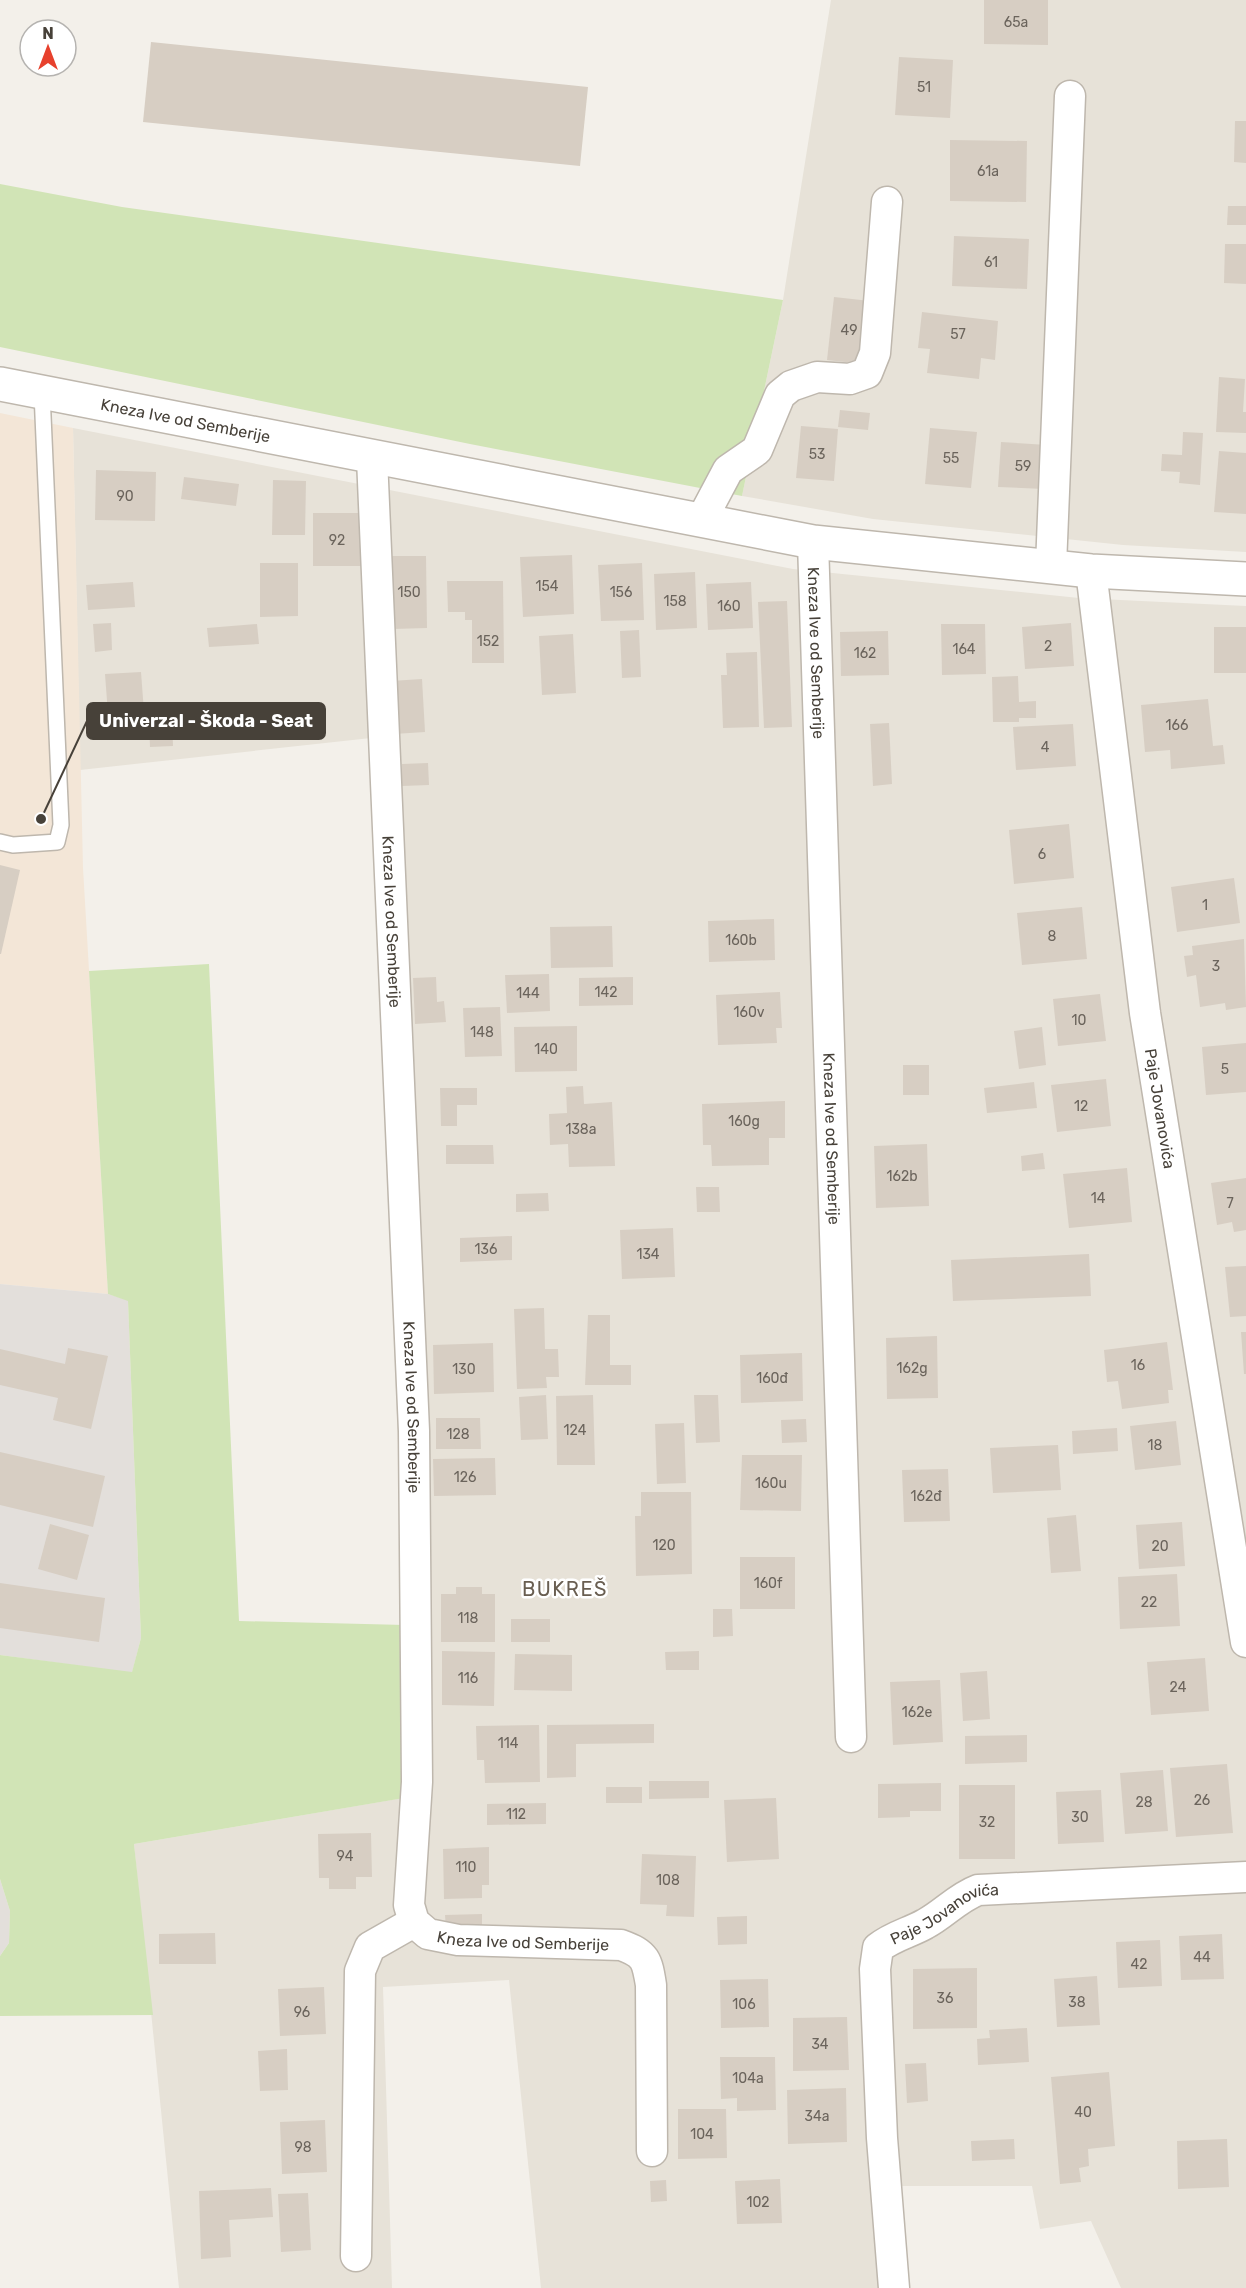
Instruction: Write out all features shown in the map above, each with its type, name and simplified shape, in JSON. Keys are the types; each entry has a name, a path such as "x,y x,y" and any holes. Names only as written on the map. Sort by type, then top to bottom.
{"street":[{"path":"1051,566 1070,96"},
{"path":"701,521 728,470 757,450 780,395 791,386 817,377 850,379 867,373 876,353 887,202"},
{"name":"Kneza Ive od Semberije","path":"0,384 813,542 1091,571 1246,579"},
{"name":"Kneza Ive od Semberije","path":"372,458 414,1431 417,1782 409,1905 414,1922 428,1934 458,1940 621,1946 638,1951 647,1963 651,1985 651,2151"},
{"name":"Kneza Ive od Semberije","path":"813,542 851,1737"},
{"name":"Paje Jovanovića","path":"1091,571 1144,1012 1246,1642"},
{"name":"Paje Jovanovića","path":"894,2288 882,2138 876,1969 878,1948 890,1938 927,1923 963,1896 978,1890 1246,1877"},
{"path":"356,2256 360,1971 370,1947 414,1922"}],"lane":[{"path":"0,842 13,845 57,842 61,825 42,393"}],"shaded area":[{"path":"831,0 1246,0 1246,552 1123,545 873,519 742,496 783,300"},
{"path":"0,413 73,428 83,868 108,1294 0,1284"},
{"path":"73,428 793,569 1079,598 1246,606 1246,2288 1121,2288 1091,2221 1040,2229 1032,2186 899,2186 904,2288 541,2288 509,1980 383,1987 392,2288 179,2288 134,1844 403,1798 405,1625 371,738 80,770"},
{"path":"0,1284 108,1294 128,1300 141,1638 132,1673 0,1655"},
{"path":"0,1879 10,1911 9,1943 0,1956"}],"green space":[{"path":"0,184 122,207 783,300 742,496 470,444 0,347"},
{"path":"209,964 239,1621 405,1625 404,1798 134,1844 153,2015 0,2016 0,1956 9,1943 10,1911 0,1879 0,1655 132,1672 141,1638 128,1301 108,1294 89,971"}],"building":[{"path":"984,0 1048,0 1048,45 984,44"},
{"path":"151,42 588,87 580,166 143,122"},
{"path":"899,57 953,60 950,118 895,115"},
{"path":"1235,121 1246,121 1246,163 1234,162"},
{"path":"950,140 1027,141 1026,202 950,201"},
{"path":"1228,206 1246,206 1246,225 1227,225"},
{"path":"954,236 1029,239 1027,289 952,286"},
{"path":"1225,244 1246,244 1246,284 1224,283"},
{"path":"834,297 870,301 863,364 827,360"},
{"path":"922,312 998,321 995,360 981,358 979,379 927,373 930,349 918,348"},
{"path":"1219,377 1245,379 1243,412 1246,412 1246,433 1216,432"},
{"path":"840,410 870,413 868,430 838,427"},
{"path":"801,426 838,429 834,481 796,478"},
{"path":"930,428 977,432 971,488 925,484"},
{"path":"1183,432 1203,433 1200,485 1179,483 1180,472 1161,471 1162,454 1182,455"},
{"path":"1001,442 1047,445 1044,489 998,487"},
{"path":"1219,451 1246,453 1246,514 1214,512"},
{"path":"96,470 156,472 155,521 95,520"},
{"path":"184,477 239,484 236,506 181,499"},
{"path":"273,480 306,481 305,535 272,535"},
{"path":"313,513 362,513 361,566 313,566"},
{"path":"572,555 574,614 523,617 520,557"},
{"path":"392,556 426,556 427,628 393,629"},
{"path":"260,563 298,563 298,616 260,617"},
{"path":"642,563 644,620 601,621 598,565"},
{"path":"695,572 697,628 656,630 654,574"},
{"path":"447,581 503,581 504,663 472,663 472,620 465,620 465,612 448,612"},
{"path":"133,582 135,607 88,610 86,585"},
{"path":"751,582 753,628 708,630 706,584"},
{"path":"787,601 792,727 764,728 758,602"},
{"path":"111,623 112,650 95,652 93,624"},
{"path":"1071,623 1074,666 1025,669 1022,627"},
{"path":"257,624 259,644 209,647 207,628"},
{"path":"941,624 985,624 986,674 942,675"},
{"path":"1214,627 1246,627 1246,673 1214,673"},
{"path":"639,630 641,677 622,678 620,631"},
{"path":"888,631 889,675 841,676 840,632"},
{"path":"573,634 576,693 542,695 539,636"},
{"path":"757,652 759,727 723,728 721,675 727,675 726,653"},
{"path":"141,672 144,712 108,714 105,674"},
{"path":"1018,676 1019,702 1036,701 1036,718 1019,718 1019,722 993,722 992,677"},
{"path":"422,679 425,732 394,734 391,681"},
{"path":"1208,699 1213,746 1223,745 1225,764 1171,769 1170,750 1145,752 1141,705"},
{"path":"172,720 173,746 150,747 149,721"},
{"path":"889,723 892,784 873,786 870,724"},
{"path":"1073,724 1076,766 1016,770 1013,727"},
{"path":"428,763 429,785 402,786 402,764"},
{"path":"1069,824 1074,878 1014,884 1009,830"},
{"path":"0,865 20,870 1,954 0,954"},
{"path":"1234,878 1240,923 1177,932 1171,887"},
{"path":"1082,907 1087,959 1022,965 1017,913"},
{"path":"774,919 775,960 709,962 708,921"},
{"path":"612,926 613,967 551,968 550,927"},
{"path":"1244,939 1246,1007 1226,1010 1225,1003 1200,1007 1196,975 1187,977 1184,956 1193,955 1192,946"},
{"path":"549,974 550,1011 507,1013 505,975"},
{"path":"436,977 437,1002 444,1001 446,1022 415,1024 413,978"},
{"path":"633,977 633,1005 579,1006 579,978"},
{"path":"780,992 782,1028 776,1028 777,1043 718,1045 716,995"},
{"path":"1100,994 1106,1041 1058,1046 1053,999"},
{"path":"500,1007 502,1056 465,1057 463,1008"},
{"path":"577,1026 577,1071 515,1072 514,1027"},
{"path":"1042,1027 1046,1065 1019,1069 1014,1031"},
{"path":"1246,1043 1246,1092 1206,1095 1202,1047"},
{"path":"903,1065 929,1065 929,1095 903,1095"},
{"path":"1106,1079 1111,1126 1057,1132 1051,1085"},
{"path":"1034,1082 1037,1108 987,1113 984,1088"},
{"path":"583,1086 584,1104 612,1102 615,1166 569,1167 568,1144 550,1145 549,1114 567,1113 566,1087"},
{"path":"440,1088 477,1088 477,1105 457,1105 457,1126 441,1126"},
{"path":"785,1101 785,1138 769,1138 769,1165 712,1166 711,1145 703,1145 702,1104"},
{"path":"927,1144 929,1206 876,1208 874,1146"},
{"path":"446,1145 493,1145 494,1164 446,1164"},
{"path":"1043,1153 1045,1169 1022,1171 1021,1156"},
{"path":"1127,1168 1132,1222 1069,1228 1063,1174"},
{"path":"1246,1178 1246,1230 1234,1232 1232,1222 1217,1225 1211,1183"},
{"path":"696,1187 719,1187 720,1212 697,1212"},
{"path":"548,1193 549,1211 516,1212 516,1194"},
{"path":"673,1228 675,1277 622,1279 620,1230"},
{"path":"512,1236 512,1260 460,1262 460,1238"},
{"path":"1089,1254 1091,1296 953,1301 951,1260"},
{"path":"1246,1266 1246,1316 1230,1317 1225,1267"},
{"path":"544,1308 545,1349 558,1349 559,1377 546,1377 547,1388 517,1389 514,1309"},
{"path":"588,1315 610,1315 610,1365 631,1365 631,1385 585,1385"},
{"path":"1241,1332 1246,1332 1246,1374 1244,1374"},
{"path":"937,1336 938,1398 887,1399 886,1338"},
{"path":"1167,1342 1173,1390 1168,1390 1169,1403 1122,1409 1118,1381 1107,1382 1104,1350"},
{"path":"493,1343 494,1392 434,1394 433,1345"},
{"path":"68,1348 108,1356 91,1429 53,1420 58,1398 0,1385 0,1349 65,1364"},
{"path":"802,1353 803,1401 741,1403 740,1355"},
{"path":"546,1395 548,1439 521,1440 519,1397"},
{"path":"593,1395 595,1465 557,1465 556,1396"},
{"path":"694,1395 718,1395 720,1442 696,1443"},
{"path":"436,1418 480,1418 481,1449 436,1449"},
{"path":"806,1419 807,1442 782,1443 781,1420"},
{"path":"1176,1421 1181,1465 1135,1470 1130,1426"},
{"path":"684,1423 686,1483 657,1484 655,1424"},
{"path":"1117,1428 1118,1451 1073,1454 1072,1431"},
{"path":"1058,1445 1061,1490 993,1493 990,1448"},
{"path":"0,1452 105,1476 93,1527 0,1505"},
{"path":"742,1455 802,1455 801,1511 740,1510"},
{"path":"495,1458 496,1495 434,1496 433,1459"},
{"path":"948,1469 950,1521 904,1522 902,1470"},
{"path":"641,1492 691,1492 692,1574 636,1576 635,1516 641,1516"},
{"path":"1076,1515 1081,1571 1051,1573 1047,1518"},
{"path":"1182,1522 1185,1566 1139,1569 1136,1525"},
{"path":"50,1524 89,1535 77,1580 38,1569"},
{"path":"740,1557 795,1557 795,1609 740,1609"},
{"path":"1177,1574 1180,1626 1120,1629 1118,1577"},
{"path":"0,1583 105,1598 99,1642 0,1628"},
{"path":"456,1587 482,1587 482,1594 495,1594 495,1642 441,1642 441,1594 456,1594"},
{"path":"713,1609 732,1609 733,1636 713,1637"},
{"path":"511,1619 550,1619 550,1642 511,1642"},
{"path":"442,1651 495,1652 494,1706 442,1705"},
{"path":"699,1651 699,1670 666,1670 665,1652"},
{"path":"515,1654 572,1655 572,1691 514,1690"},
{"path":"1205,1658 1209,1711 1151,1715 1147,1662"},
{"path":"987,1671 990,1719 963,1721 960,1673"},
{"path":"940,1680 943,1742 893,1745 890,1682"},
{"path":"654,1724 654,1743 576,1744 576,1777 547,1778 547,1725"},
{"path":"539,1725 540,1782 485,1783 484,1760 477,1760 476,1726"},
{"path":"1027,1735 1027,1762 965,1764 965,1736"},
{"path":"1227,1764 1233,1833 1176,1837 1170,1768"},
{"path":"1163,1770 1168,1831 1125,1834 1120,1773"},
{"path":"649,1781 709,1781 709,1798 649,1799"},
{"path":"941,1783 941,1811 910,1811 910,1817 878,1818 878,1784"},
{"path":"959,1785 1015,1785 1015,1859 959,1859"},
{"path":"606,1787 642,1787 642,1803 606,1803"},
{"path":"1101,1790 1104,1842 1058,1844 1056,1792"},
{"path":"776,1798 779,1859 727,1862 724,1800"},
{"path":"546,1803 546,1824 487,1825 487,1804"},
{"path":"371,1833 372,1877 356,1877 356,1889 329,1889 329,1878 319,1878 318,1834"},
{"path":"489,1847 489,1885 482,1885 482,1898 444,1899 443,1849"},
{"path":"642,1854 696,1856 694,1917 666,1916 667,1905 640,1904"},
{"path":"482,1914 482,1928 446,1929 445,1915"},
{"path":"747,1916 747,1944 718,1945 717,1917"},
{"path":"215,1933 216,1964 159,1964 159,1934"},
{"path":"1222,1934 1224,1979 1181,1980 1179,1936"},
{"path":"1160,1940 1162,1986 1118,1988 1116,1942"},
{"path":"977,1968 977,2028 913,2029 913,1969"},
{"path":"1097,1976 1100,2025 1057,2027 1054,1979"},
{"path":"768,1979 769,2027 721,2028 720,1980"},
{"path":"324,1987 326,2034 280,2036 278,1989"},
{"path":"847,2017 849,2070 793,2071 793,2018"},
{"path":"1027,2028 1029,2062 978,2065 977,2039 990,2038 989,2030"},
{"path":"287,2049 288,2090 260,2091 258,2051"},
{"path":"720,2057 775,2057 776,2110 737,2111 737,2098 721,2099"},
{"path":"926,2063 928,2101 907,2103 905,2064"},
{"path":"1109,2072 1115,2146 1088,2149 1089,2166 1079,2168 1081,2182 1060,2184 1051,2077"},
{"path":"846,2088 847,2142 788,2144 787,2090"},
{"path":"678,2109 726,2109 727,2158 678,2159"},
{"path":"325,2120 327,2172 282,2174 280,2122"},
{"path":"1014,2139 1015,2159 972,2161 971,2141"},
{"path":"1227,2139 1229,2187 1178,2189 1177,2141"},
{"path":"780,2179 782,2223 737,2224 735,2181"},
{"path":"666,2180 667,2201 651,2202 650,2181"},
{"path":"271,2188 273,2217 229,2220 231,2257 201,2259 199,2191"},
{"path":"308,2193 311,2250 281,2252 278,2194"}],"place":[{"name":"Univerzal - Škoda - Seat","path":"41,819"}],"district":[{"name":"BUKREŠ","path":"565,1589"}]}
